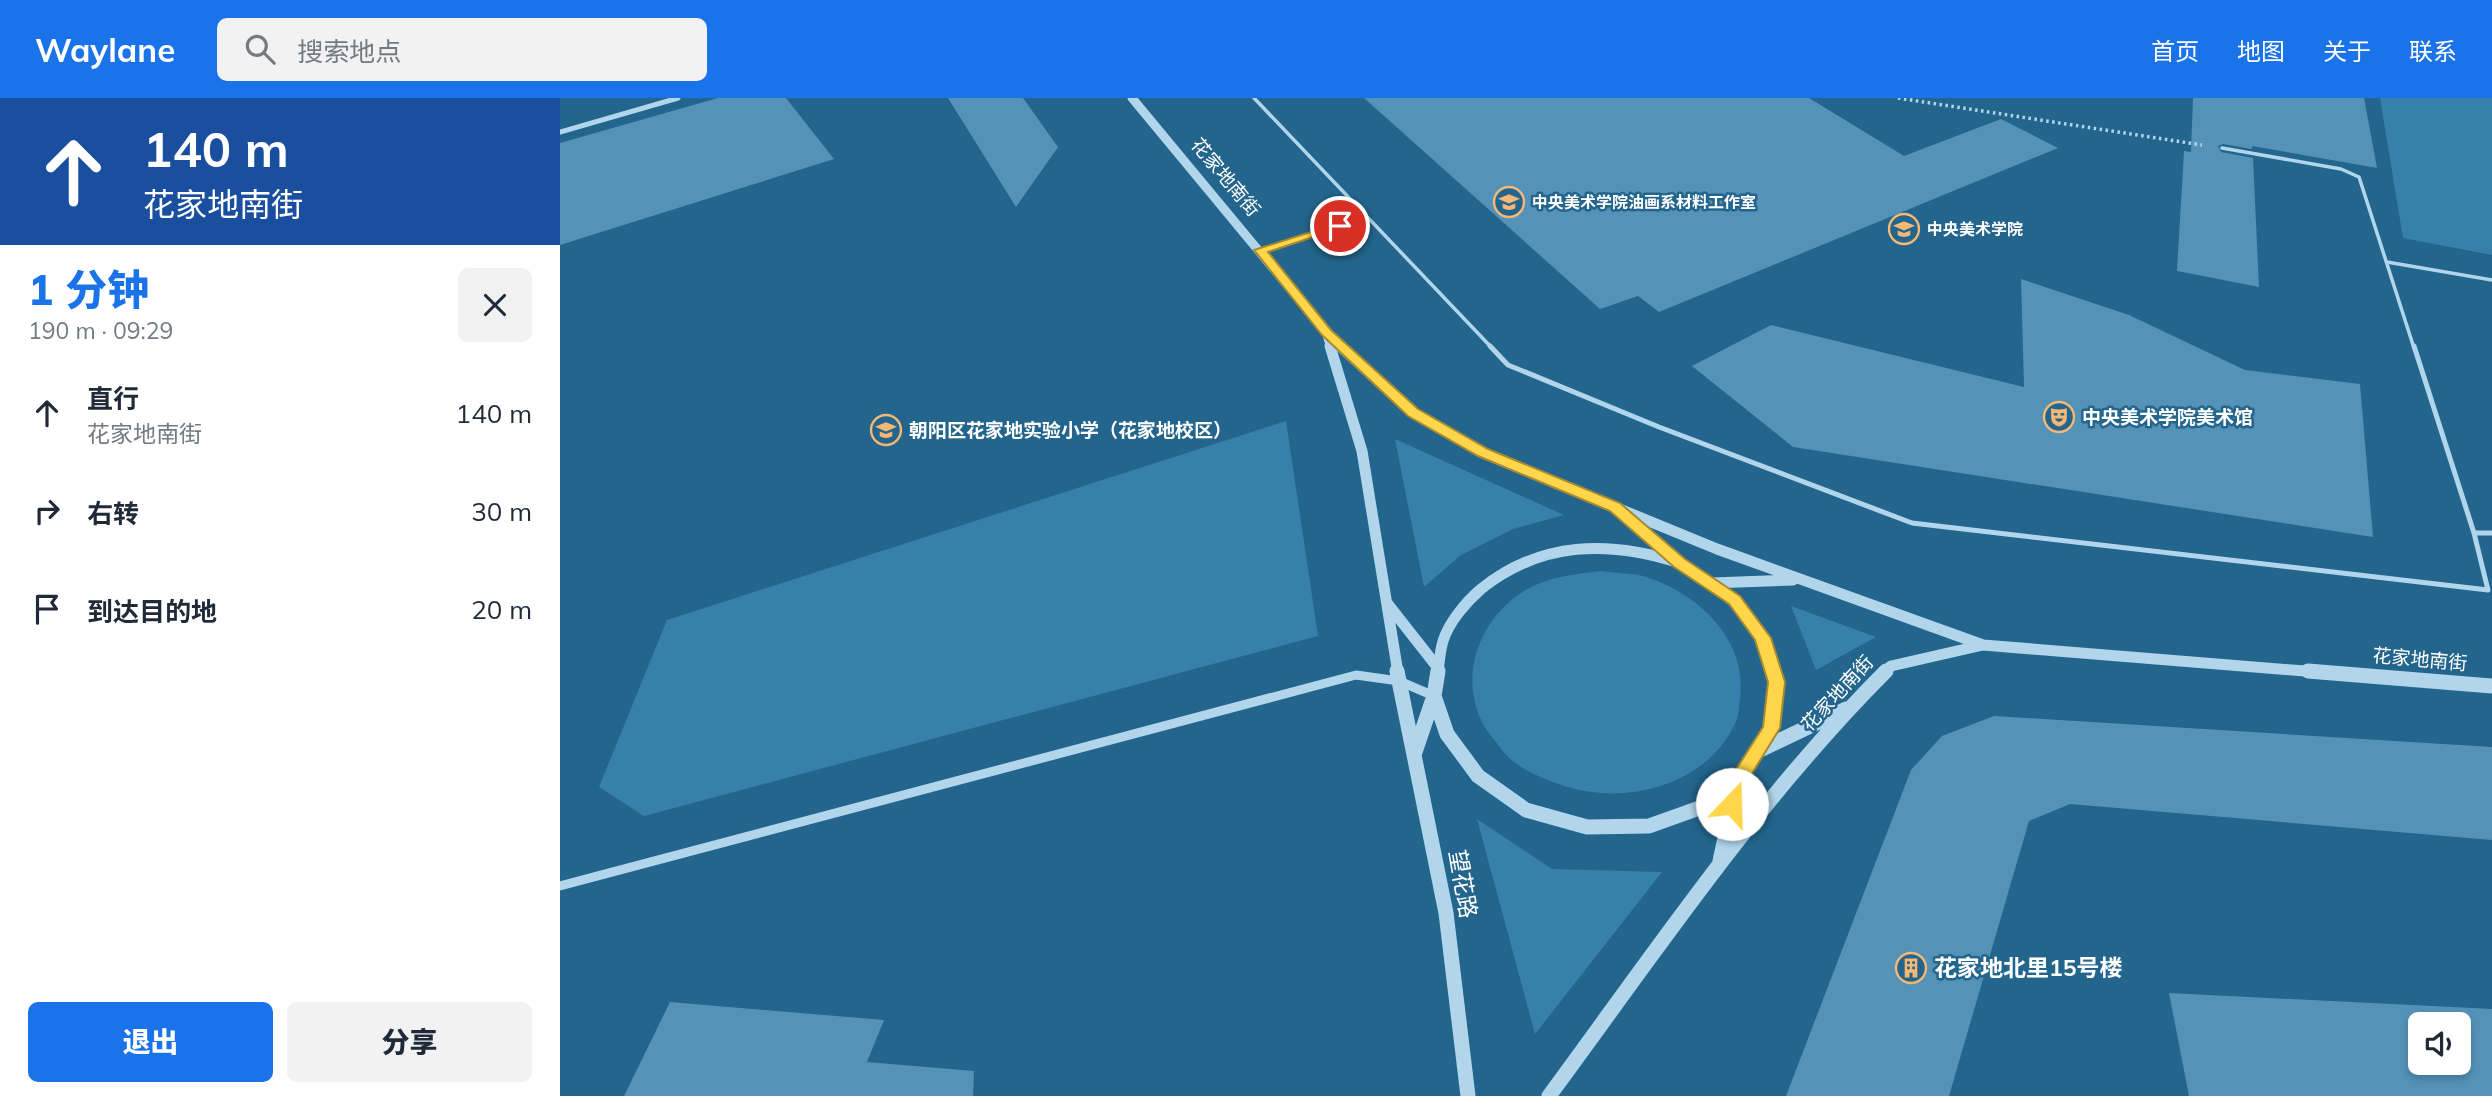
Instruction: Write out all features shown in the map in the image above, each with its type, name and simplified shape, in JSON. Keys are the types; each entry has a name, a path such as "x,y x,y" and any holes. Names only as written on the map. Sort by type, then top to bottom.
{"street":[{"path":"560,132 678,98"},
{"name":"花家地南街","path":"1132,98 1326,332 1362,451 1399,681"},
{"path":"1326,332 1413,412 1483,453 1801,580 1983,645"},
{"path":"560,886 1356,675 1399,681 1434,696 1447,734 1478,776 1526,810 1587,827 1649,826 1705,806 1737,782 1772,728 1776,682 1763,638 1735,600 1680,563 1615,507"},
{"path":"1415,753 1434,696 1443,640 1467,601 1504,571 1549,553 1599,547 1648,553 1680,563"},
{"path":"1712,583 1801,580"},
{"path":"1387,603 1438,668"},
{"name":"花家地南街","path":"1549,1096 1754,819 1849,708 1891,666 1983,645 2492,686"},
{"name":"望花路","path":"1399,681 1446,913 1468,1096"},
{"path":"1760,750 1849,708"},
{"path":"1718,867 1737,782"}],"lane":[{"path":"1254,98 1508,365 1659,427 1912,523 2488,590 2474,533 2359,177 2341,169 2222,148"},
{"path":"1260,250 1367,219"},
{"path":"2388,262 2492,280"},
{"path":"2474,533 2492,533"}],"path":[{"path":"1898,98 2222,148"}],"shaded area":[{"path":"2380,98 2492,98 2492,255 2403,238"},
{"path":"1286,421 1318,636 644,816 599,787 667,620"},
{"path":"1395,439 1564,515 1513,529 1461,555 1424,587"},
{"path":"1601,571 1643,576 1682,593 1714,620 1727,637 1736,656 1740,676 1738,717 1725,741 1709,759 1690,773 1667,784 1644,790 1595,792 1571,788 1534,774 1502,750 1483,724 1475,702 1472,683 1478,648 1496,616 1509,602 1542,582"},
{"path":"1791,606 1876,637 1816,670"},
{"path":"1477,819 1552,869 1662,872 1535,1034"}],"building":[{"path":"718,98 786,98 834,159 560,245 560,143"},
{"path":"948,98 1023,98 1058,147 1016,207"},
{"name":"中央美术学院","path":"1364,98 1809,98 1904,156 2001,119 2058,148 1659,312 1638,296 1600,309"},
{"path":"2193,98 2364,98 2377,168 2252,146 2252,149 2223,144 2218,146 2221,152 2253,158 2259,287 2177,271 2184,151 2191,152"},
{"name":"中央美术学院美术馆","path":"2021,279 2129,315 2245,370 2360,384 2373,537 1793,447 1692,366 1771,325 2024,387"},
{"name":"花家地北里15号楼","path":"1994,716 2492,747 2492,840 2070,804 2029,821 1949,1096 1786,1096 1911,770 1942,736"},
{"path":"2169,993 2492,1009 2492,1096 2189,1096"},
{"path":"670,1002 884,1020 867,1062 974,1071 973,1096 624,1096"}],"place":[{"name":"中央美术学院油画系材料工作室","path":"1509,202"},
{"name":"中央美术学院","path":"1904,229"},
{"name":"中央美术学院美术馆","path":"2059,417"},
{"name":"朝阳区花家地实验小学（花家地校区）","path":"886,430"},
{"name":"花家地北里15号楼","path":"1911,968"}],"route":[{"path":"1340,226 1260,250 1326,332 1413,412 1445,433 1483,453 1615,507 1680,563 1735,600 1763,638 1776,682 1772,728 1737,782 1732,804"}]}
